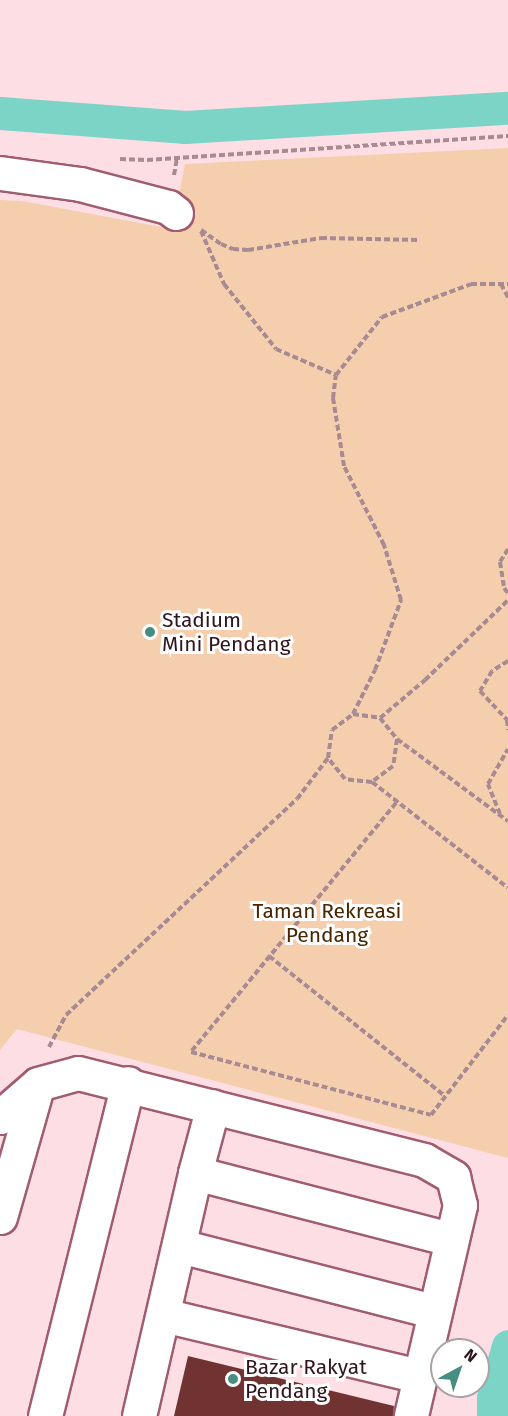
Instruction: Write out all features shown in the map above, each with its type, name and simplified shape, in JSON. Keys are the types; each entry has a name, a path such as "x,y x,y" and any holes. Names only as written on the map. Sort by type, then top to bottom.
{"lane":[{"path":"0,173 80,184 168,207 188,221"},
{"path":"0,1117 38,1084 78,1073 128,1083 213,1107 424,1160 453,1177 460,1205 433,1311 411,1416"},
{"path":"45,1416 128,1083"},
{"path":"0,1217 38,1084"},
{"path":"139,1416 195,1173 213,1107"},
{"path":"195,1173 451,1239"},
{"path":"180,1246 433,1311"},
{"path":"163,1315 418,1376"}],"path":[{"path":"113,158 147,160 508,136"},
{"path":"188,221 221,244 233,249 248,250 321,238 419,240"},
{"path":"188,221 224,284 276,349 336,375"},
{"path":"501,283 508,297"},
{"path":"38,1084 49,1047 66,1016 297,799 328,758 332,730 353,714 375,670 401,600 384,546 344,466 333,398 336,375 382,317 471,284 508,284"},
{"path":"508,549 500,562 504,588 508,593"},
{"path":"381,718 425,680 508,600"},
{"path":"508,661 492,671 480,691 507,720 508,730"},
{"path":"353,714 381,718 397,739 508,821"},
{"path":"372,782 393,766 397,739"},
{"path":"500,815 488,784 508,749"},
{"path":"328,758 345,779 372,782 396,803 508,888"},
{"path":"396,803 191,1052 431,1115 508,1015"},
{"path":"269,956 445,1096"}],"green space":[{"name":"Taman Rekreasi Pendang","path":"508,148 508,1158 17,1029 0,1050 0,200 22,201 172,229 185,164"}],"building":[{"name":"Bazar Rakyat Pendang","path":"188,1356 394,1406 393,1416 174,1416"}],"waterway":[{"path":"0,113 185,127 508,108"},
{"path":"493,1416 493,1398 508,1346"}],"place":[{"name":"Stadium Mini Pendang","path":"150,632"},
{"name":"Bazar Rakyat Pendang","path":"233,1379"}]}
